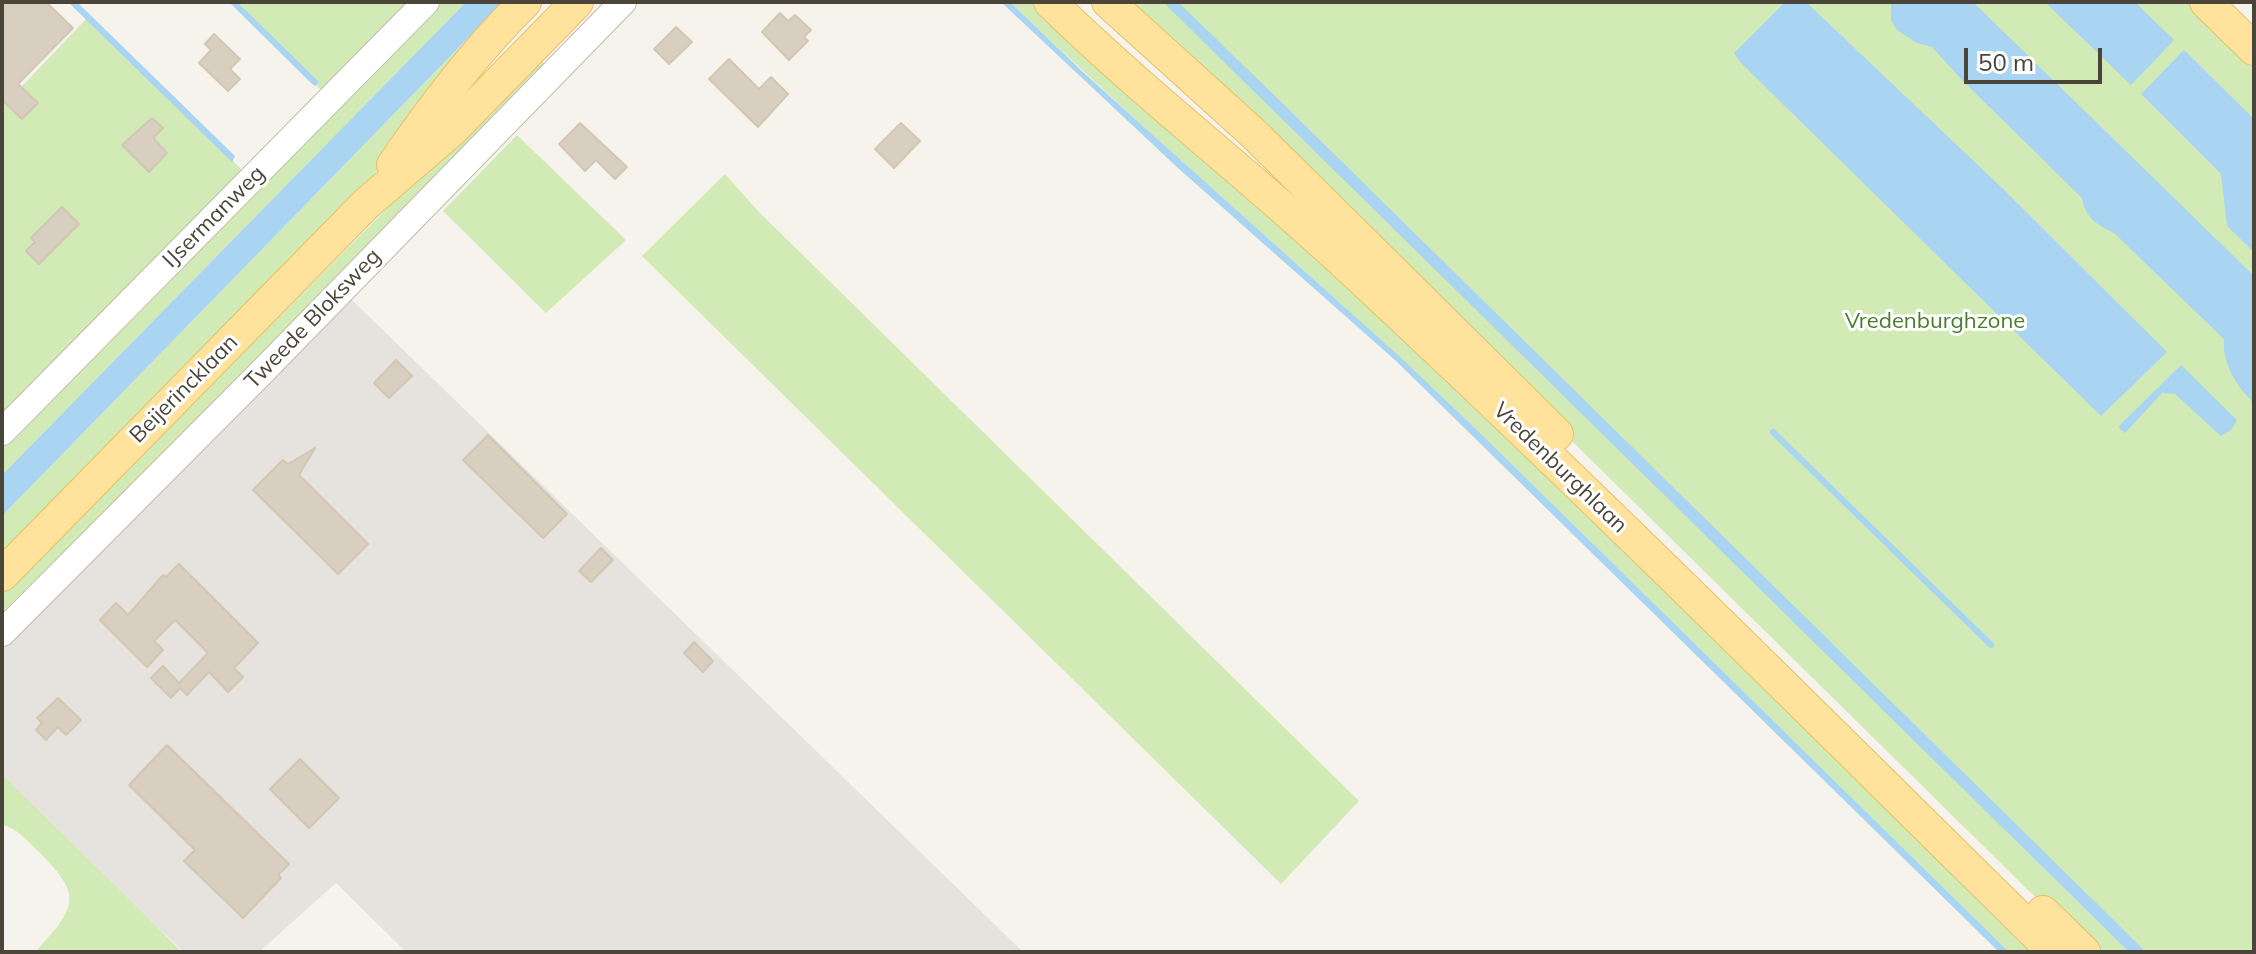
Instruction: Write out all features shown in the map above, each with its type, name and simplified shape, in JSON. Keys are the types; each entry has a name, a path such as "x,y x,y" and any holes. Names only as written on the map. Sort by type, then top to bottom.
{"main road":[{"name":"Beijerincklaan","path":"366,204 411,138 501,25 525,2"},
{"name":"Beijerincklaan","path":"2,575 366,204 452,130 577,2"},
{"name":"Vredenburghlaan","path":"1050,2 1143,88 1338,257 1539,446 2054,952"},
{"name":"Vredenburghlaan","path":"1108,2 1254,134 2084,952"},
{"path":"2212,4 2254,49"}],"street":[{"name":"IJsermanweg","path":"2,432 426,2"},
{"name":"Tweede Bloksweg","path":"2,633 623,2"}],"shaded area":[{"path":"351,299 1023,952 406,952 336,883 259,952 184,952 2,782 2,635"}],"green space":[{"path":"233,2 408,2 326,95"},
{"path":"437,2 466,2 2,475 2,444"},
{"path":"503,2 445,85 362,190 2,554 2,516"},
{"path":"1010,2 1046,2 1228,170 2046,952 2009,952 1474,427"},
{"name":"Vredenburghzone","path":"1126,2 2191,2 2254,64 2254,952 2135,952 2013,838 2129,952 2091,952"},
{"path":"88,17 247,175 8,418 2,412 2,107"},
{"path":"543,62 548,67 2,622 2,595 485,110"},
{"path":"517,135 626,240 546,313 443,211"},
{"path":"725,174 759,212 1359,801 1281,884 642,256"},
{"path":"2,775 182,952 35,952 60,924 69,901 68,891 62,879 37,850 17,832 2,825"}],"water":[{"path":"68,2 77,2 235,156 232,162"},
{"path":"229,2 237,2 319,82 315,86 311,83"},
{"path":"466,2 503,2 2,516 2,475"},
{"path":"1001,2 1010,2 1084,73 1398,355 2009,952 1999,952 1395,360 1179,169"},
{"path":"1163,2 1178,2 2146,952 2129,952"},
{"path":"1785,2 1806,2 2001,187 2167,352 2101,416 1741,63 1734,53"},
{"path":"1891,2 1973,2 2254,276 2254,403 2232,374 2225,357 2224,339 2114,233 2093,220 2082,198 1932,47 1917,43 1897,30 1891,20"},
{"path":"2048,2 2135,2 2174,40 2131,85"},
{"path":"2184,50 2254,119 2254,252 2227,226 2221,174 2141,94"},
{"path":"2181,365 2237,420 2231,430 2221,436 2175,394 2162,393 2125,433 2118,427"}],"building":[{"path":"2,2 46,2 73,28 18,84 38,103 22,119 2,100"},
{"path":"780,13 788,21 795,15 811,30 804,37 808,41 789,60 762,32"},
{"path":"676,27 692,42 669,64 654,49"},
{"path":"214,34 240,59 230,69 240,79 228,91 199,63 211,50 205,44"},
{"path":"729,59 759,89 771,77 788,94 758,127 709,79"},
{"path":"152,118 163,128 153,138 167,153 149,172 122,145"},
{"path":"580,123 627,167 615,179 596,160 585,171 559,144"},
{"path":"901,123 920,141 894,168 875,149"},
{"path":"62,207 79,224 39,264 26,251 35,242 31,238"},
{"path":"396,360 412,376 389,398 374,383"},
{"path":"488,435 567,514 543,538 463,460"},
{"path":"315,448 299,475 368,544 338,574 253,490 283,460 288,464"},
{"path":"601,548 613,560 591,582 579,571"},
{"path":"179,564 258,643 234,668 243,677 228,692 209,672 187,695 180,688 171,698 151,678 163,666 179,683 208,653 175,620 154,641 163,650 147,667 100,620 116,603 128,615 163,575 166,577"},
{"path":"694,642 713,661 703,672 684,653"},
{"path":"58,698 81,720 66,735 58,727 46,740 36,730 42,723 37,718"},
{"path":"167,745 289,864 278,875 281,878 243,918 184,861 195,850 129,785"},
{"path":"300,759 339,798 309,828 270,789"}],"waterway":[{"path":"1773,432 1991,645"}]}
